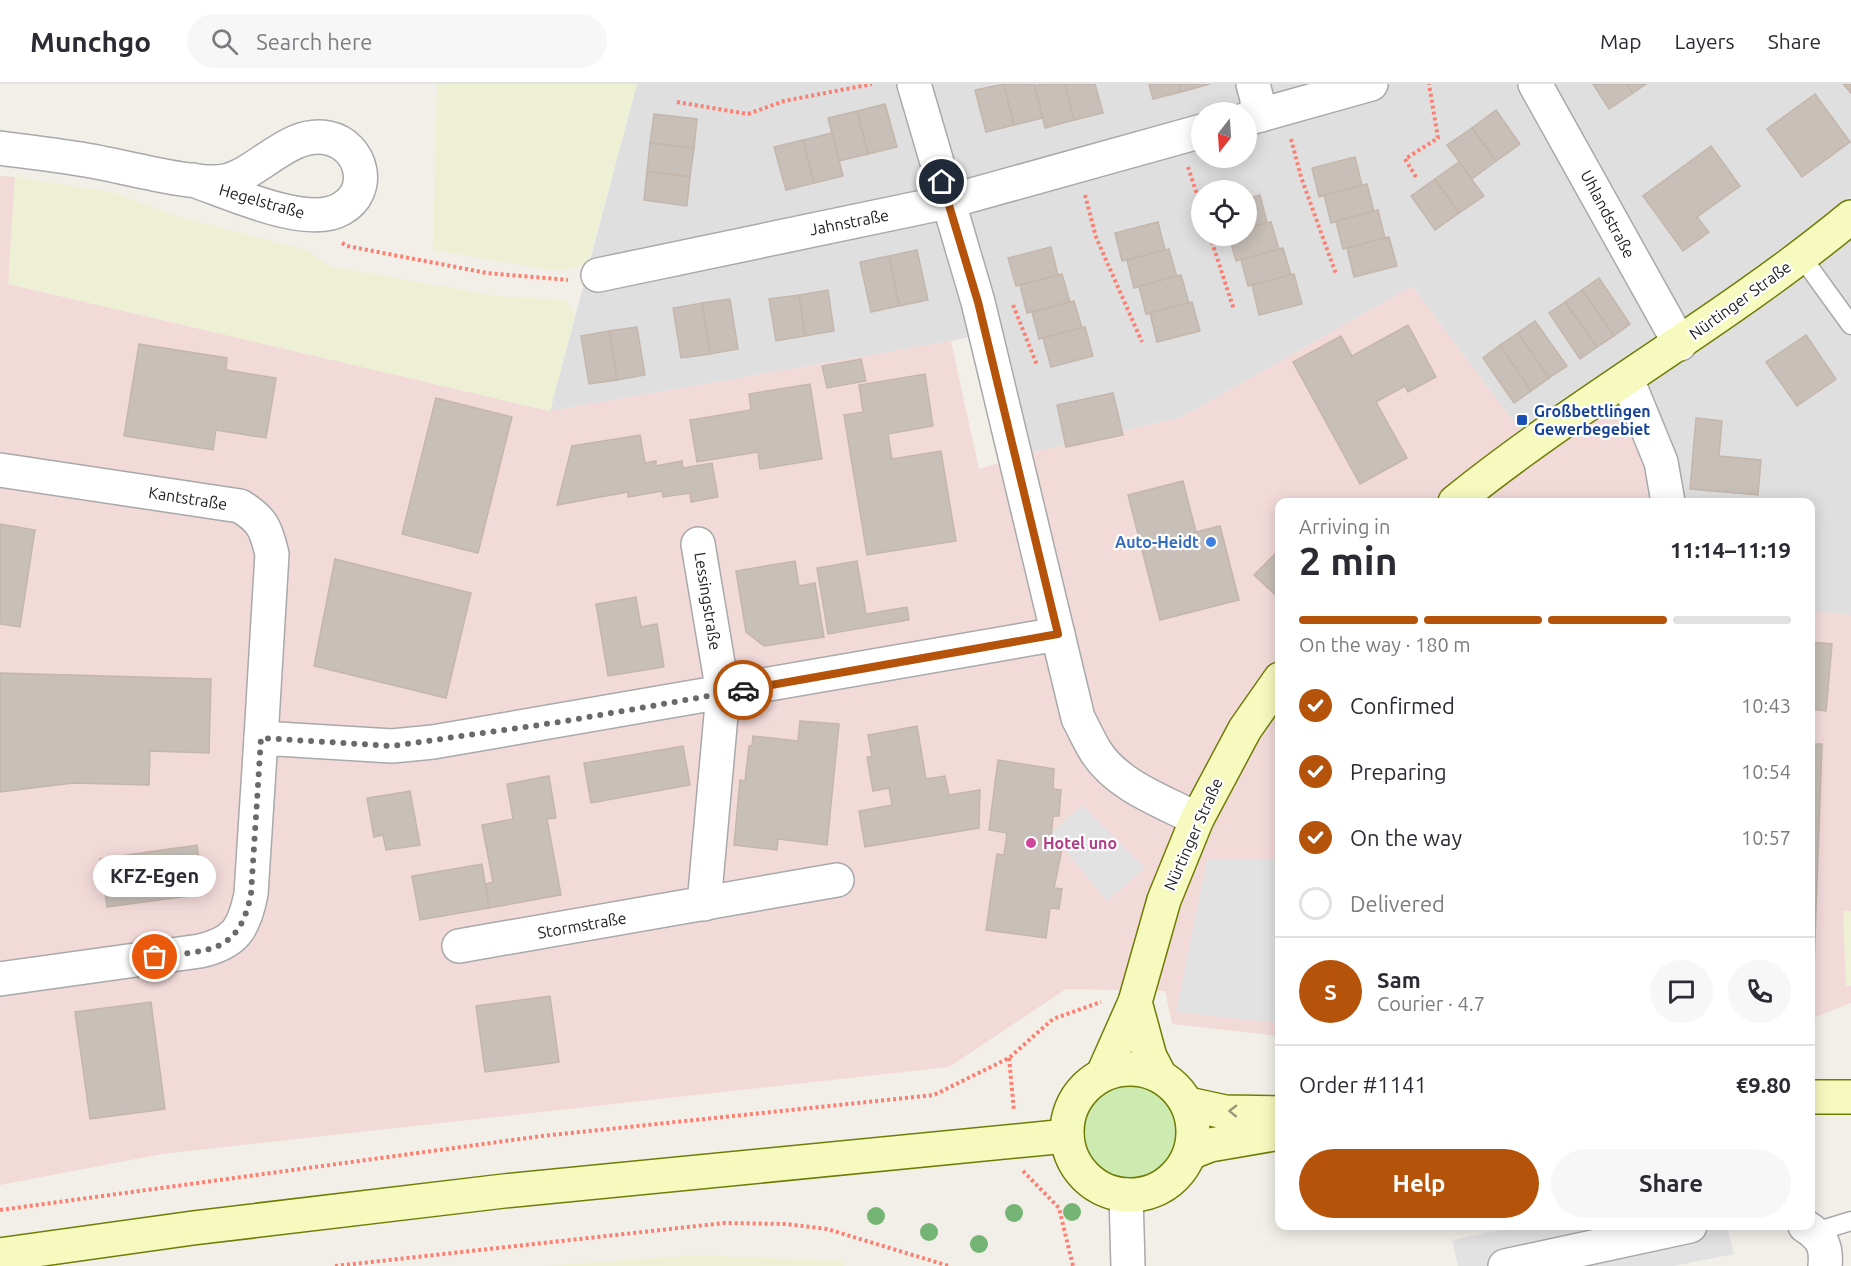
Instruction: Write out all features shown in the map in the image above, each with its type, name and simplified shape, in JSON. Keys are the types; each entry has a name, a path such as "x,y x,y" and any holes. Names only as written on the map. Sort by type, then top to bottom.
{"street":[{"path":"914,84 978,302 1078,718 1096,753 1112,771 1130,784 1197,819"},
{"path":"1261,107 1371,84"},
{"name":"Uhlandstraße","path":"1535,84 1680,344"},
{"name":"Jahnstraße","path":"598,275 947,202 1190,134"},
{"name":"Hegelstraße","path":"0,148 85,160 193,180 276,208 313,215 331,214 352,201 357,192 361,174 355,155 348,147 326,137 295,143 234,178 222,181 193,180"},
{"name":"Nürtinger Straße","path":"1460,498 1542,437 1680,344 1851,218"},
{"path":"1627,379 1661,462 1667,498"},
{"name":"Kantstraße","path":"0,470 240,506 256,516 267,533 272,554 261,738"},
{"name":"Lessingstraße","path":"698,544 723,693"},
{"path":"0,979 200,951 217,947 233,937 246,918 251,894 261,738 392,746 525,727 1058,634"},
{"name":"Nürtinger Straße","path":"1103,1074 1136,999 1164,900 1197,819 1245,729 1275,686"},
{"path":"704,904 723,693"},
{"name":"Stormstraße","path":"459,946 837,880"},
{"path":"1136,999 1150,1057 1160,1076"},
{"path":"1142,1069 1160,1076 1176,1088 1188,1104 1194,1137 1190,1153 1180,1171 1165,1185 1147,1193 1126,1195 1108,1191 1092,1182 1079,1169 1071,1153 1067,1136 1068,1117 1076,1100 1087,1085 1103,1074 1142,1069"},
{"path":"1815,1097 1851,1096"},
{"path":"1188,1104 1225,1112 1275,1113"},
{"path":"1190,1153 1210,1145 1275,1134"},
{"path":"0,1255 193,1228 504,1191 1067,1136"},
{"path":"1126,1195 1128,1266"},
{"path":"1505,1266 1672,1230"},
{"path":"1811,1230 1826,1248 1825,1266"}],"lane":[{"path":"1801,256 1851,325"},
{"path":"1815,1228 1851,1221"}],"path":[{"path":"678,102 748,114 784,101 872,84"},
{"path":"1416,177 1405,159 1438,138 1429,84"},
{"path":"1261,107 1301,177 1336,274"},
{"path":"1190,134 1197,180"},
{"path":"1077,166 1096,237 1142,342"},
{"path":"331,214 330,235 347,246 487,273 569,280 598,275"},
{"path":"1213,246 1234,310"},
{"path":"0,1210 542,1136 934,1095 1009,1058 1053,1019 1096,1003 1136,999"},
{"path":"335,1266 723,1223 786,1224 827,1229 949,1266"}],"shaded area":[{"path":"637,84 1851,84 1851,615 1815,611 1815,498 1668,498 1523,434 1412,286 1182,417 1031,453 998,330 951,341 550,411"},
{"path":"0,176 15,177 9,284 550,411 951,341 979,469 1031,453 1182,417 1412,286 1523,434 1630,362 1676,498 1275,498 1275,1036 1172,1024 1165,991 1066,989 949,1067 162,1154 0,1185"},
{"path":"1815,611 1851,615 1851,1003 1815,1017"},
{"path":"1082,805 1145,868 1107,901 1051,833"},
{"path":"1207,860 1275,860 1275,1023 1176,1012"},
{"path":"1501,1230 1728,1230 1734,1254 1673,1266 1458,1266 1452,1240"}],"green space":[{"path":"437,84 637,84 588,263 570,269 544,269 433,250"},
{"path":"15,177 112,192 180,217 307,250 329,266 498,296 565,300 575,314 550,411 8,284"},
{"path":"1843,911 1851,911 1851,986 1846,986"},
{"path":"1131,1084 1149,1088 1165,1098 1175,1114 1179,1132 1175,1150 1165,1166 1149,1176 1131,1180 1113,1176 1097,1166 1087,1150 1083,1132 1087,1114 1097,1098 1113,1088"},
{"path":"696,1255 844,1261 844,1266 540,1266"}],"building":[{"path":"1004,84 1014,125 986,132 975,90"},
{"path":"1004,84 1035,84 1043,118 1014,125"},
{"path":"1065,84 1074,120 1045,128 1035,86"},
{"path":"1065,84 1095,84 1103,113 1074,120"},
{"path":"1149,84 1179,84 1181,92 1153,99"},
{"path":"1179,84 1210,84 1181,92"},
{"path":"1593,84 1627,84 1633,93 1609,109"},
{"path":"1627,84 1646,84 1633,93"},
{"path":"1843,84 1851,84 1851,93"},
{"path":"1815,94 1850,142 1802,177 1767,129"},
{"path":"885,104 897,147 868,154 857,111"},
{"path":"1496,110 1520,144 1496,161 1472,128"},
{"path":"857,111 868,154 839,161 828,118"},
{"path":"654,114 697,119 694,148 650,143"},
{"path":"1472,128 1496,161 1472,179 1447,145"},
{"path":"832,133 843,176 814,183 803,140"},
{"path":"803,140 814,183 786,190 774,147"},
{"path":"650,143 694,148 690,177 647,171"},
{"path":"1711,146 1740,186 1697,217 1709,232 1683,251 1643,196"},
{"path":"1355,157 1362,185 1319,197 1312,168"},
{"path":"1459,162 1484,196 1459,213 1435,179"},
{"path":"647,171 690,177 687,206 644,200"},
{"path":"1435,179 1459,213 1435,230 1411,196"},
{"path":"1367,184 1374,212 1331,223 1324,195"},
{"path":"1260,195 1267,223 1257,225 1257,196"},
{"path":"1378,210 1385,238 1343,249 1336,221"},
{"path":"1158,222 1165,250 1122,261 1115,233"},
{"path":"1271,222 1279,249 1236,261 1232,246 1257,246 1257,225"},
{"path":"1389,237 1397,266 1354,277 1347,248"},
{"path":"1051,247 1058,275 1016,286 1008,258"},
{"path":"1283,248 1291,275 1248,286 1241,260"},
{"path":"1169,249 1177,277 1134,288 1127,260"},
{"path":"917,250 928,300 899,306 889,256"},
{"path":"889,256 899,306 871,312 860,262"},
{"path":"1062,274 1070,302 1027,313 1020,285"},
{"path":"1294,274 1302,304 1259,315 1252,285"},
{"path":"1181,275 1189,303 1146,314 1139,286"},
{"path":"1599,278 1630,324 1614,336 1582,290"},
{"path":"828,290 834,331 805,336 799,295"},
{"path":"1582,290 1614,336 1597,347 1565,302"},
{"path":"799,295 805,336 776,341 769,299"},
{"path":"730,299 738,349 710,354 702,303"},
{"path":"1074,301 1082,328 1039,339 1032,312"},
{"path":"1192,302 1200,331 1157,342 1150,313"},
{"path":"1565,302 1597,347 1580,359 1549,313"},
{"path":"702,303 710,354 681,358 673,308"},
{"path":"1535,321 1567,366 1549,378 1518,333"},
{"path":"1408,325 1436,377 1408,392 1405,386 1376,402 1407,458 1360,484 1293,362 1341,336 1352,356"},
{"path":"637,327 645,375 617,380 609,331"},
{"path":"1085,327 1093,356 1051,367 1043,338"},
{"path":"609,331 617,380 589,384 581,336"},
{"path":"1518,333 1549,378 1531,391 1500,345"},
{"path":"1806,335 1836,379 1797,406 1766,362"},
{"path":"139,344 227,358 226,370 276,378 266,438 216,430 213,450 124,436"},
{"path":"1500,345 1531,391 1514,403 1483,358"},
{"path":"861,359 866,381 827,388 822,366"},
{"path":"925,374 933,426 888,434 892,459 941,451 956,541 867,555 844,415 863,412 859,385"},
{"path":"810,384 822,459 760,469 758,452 697,462 690,420 751,410 749,394"},
{"path":"1113,393 1123,435 1066,447 1057,405"},
{"path":"436,398 512,417 478,553 402,534"},
{"path":"1696,418 1722,421 1719,456 1761,460 1758,495 1690,489"},
{"path":"640,435 645,463 656,461 656,466 682,461 683,468 712,463 718,497 691,502 690,493 663,497 662,491 628,497 628,492 557,505 572,446"},
{"path":"1183,481 1196,532 1220,526 1239,600 1160,620 1128,495"},
{"path":"0,524 35,530 20,627 0,624"},
{"path":"1275,554 1275,594 1254,575"},
{"path":"335,559 471,593 446,698 314,666"},
{"path":"795,561 799,586 815,583 824,637 764,646 746,632 736,571"},
{"path":"857,561 866,614 907,607 909,620 828,634 817,568"},
{"path":"636,597 641,627 657,624 664,667 608,676 596,604"},
{"path":"1815,642 1832,644 1826,711 1815,710"},
{"path":"0,673 211,679 209,753 150,751 149,785 73,783 0,792"},
{"path":"800,721 839,724 827,845 778,839 777,850 734,845 740,780 745,781 749,746 752,746 753,736 798,741"},
{"path":"917,726 926,779 945,776 949,795 980,790 979,828 865,847 859,811 892,805 889,788 873,791 867,757 872,757 868,735"},
{"path":"1815,744 1822,744 1815,938"},
{"path":"683,746 690,785 591,803 584,763"},
{"name":"Hotel uno","path":"998,760 1054,769 1053,789 1061,790 1059,816 1053,816 1051,837 1062,849 1054,888 1062,889 1059,909 1050,908 1046,938 986,930 997,854 1004,855 1007,833 989,830"},
{"path":"549,776 556,818 547,819 561,895 489,908 485,884 493,882 482,825 513,819 507,784"},
{"path":"410,791 420,845 386,850 383,835 374,837 367,798"},
{"path":"197,845 204,894 107,907 100,859"},
{"path":"482,864 489,908 420,920 412,876"},
{"path":"550,996 559,1062 485,1072 476,1006"},
{"path":"151,1002 165,1109 90,1119 75,1012"}],"way so far":[{"path":"155,957 217,947 233,937 246,918 251,894 261,738 392,746 433,742 743,690"}],"place":[{"name":"Großbettlingen Gewerbegebiet","path":"1522,420"},
{"name":"Auto-Heidt","path":"1211,542"},
{"name":"Hotel uno","path":"1031,843"},
{"name":"KFZ-Egen","path":"155,957"}],"route":[{"path":"743,690 1058,634 978,302 942,182"}]}
